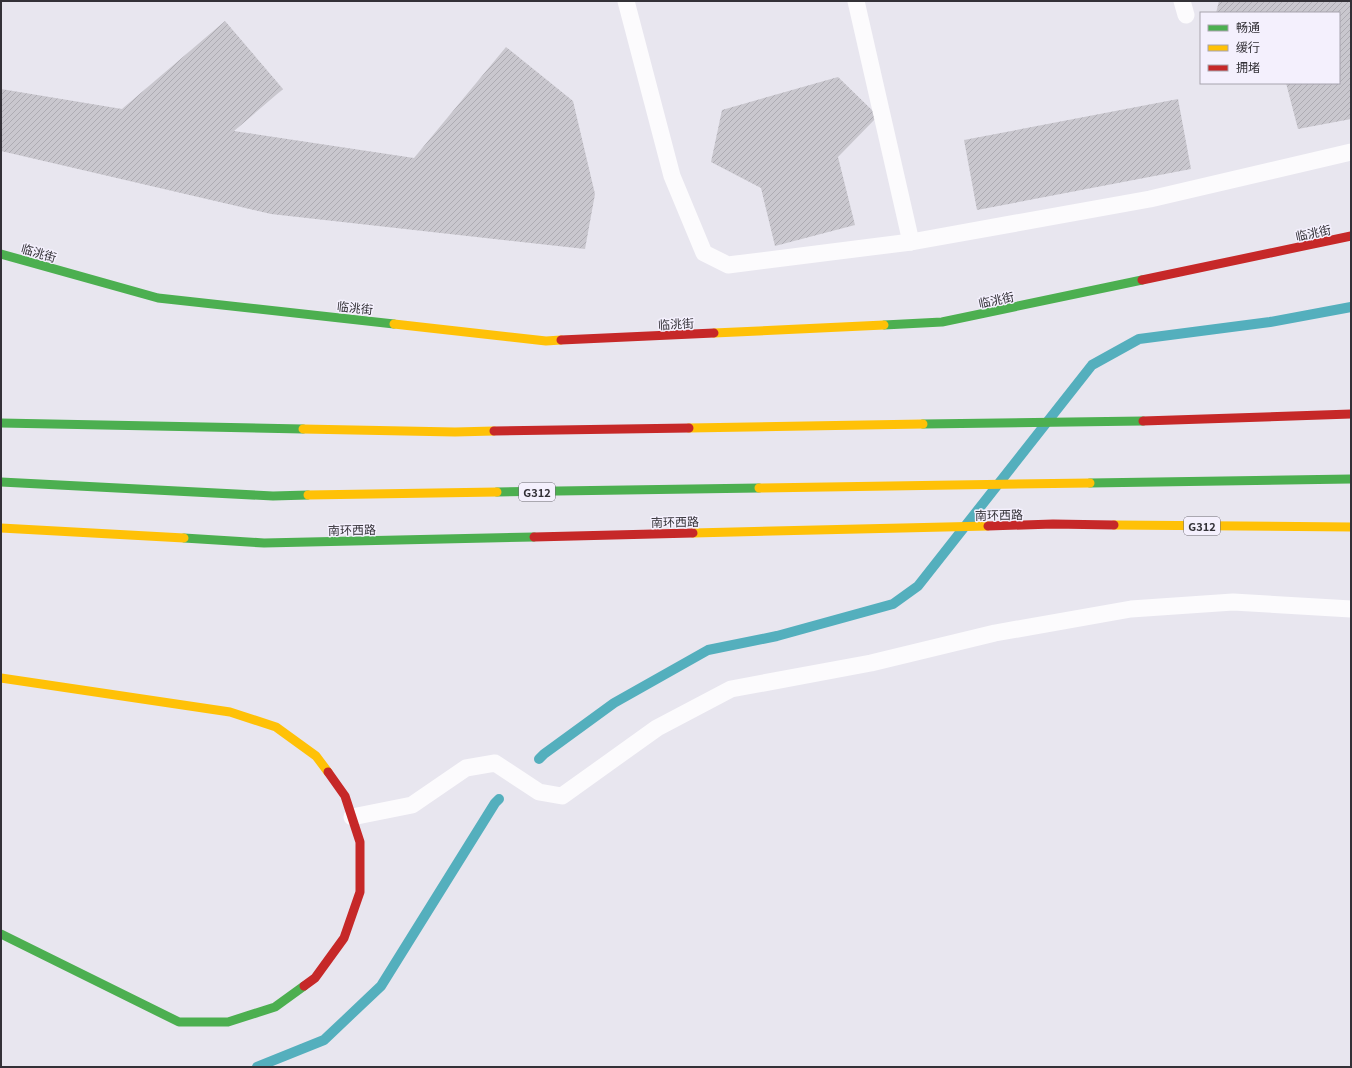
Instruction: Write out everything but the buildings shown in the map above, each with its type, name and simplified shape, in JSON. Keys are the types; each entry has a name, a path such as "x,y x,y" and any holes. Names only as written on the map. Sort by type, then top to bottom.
{"main road":[{"name":"临洮街","path":"1,254 158,298 546,341 942,322 1351,236"},
{"path":"1,423 455,432 1131,421 1351,414"},
{"name":"G312","path":"1,482 272,496 1351,479"},
{"name":"南环西路","path":"1,528 264,543 1053,524 1351,527"},
{"path":"1,678 230,712 276,727 316,756 345,796 360,842 360,892 344,938 315,978 275,1007 228,1022 179,1022 1,934"}],"lane":[{"path":"626,1 672,176 704,253 728,265 911,242 1150,199 1351,152"},
{"path":"856,1 911,242"},
{"path":"352,817 412,804 466,768 495,763 539,792 562,796 657,728 731,689 870,663 995,633 1131,610 1233,602 1351,609"}],"waterway":[{"path":"539,759 614,703 708,650 777,636 893,604 918,586 1092,365 1139,339 1270,322 1351,307"},
{"path":"257,1067 324,1040 381,986 495,803 499,799"}],"traffic: fast":[{"path":"1,254 158,298 394,324"},
{"path":"884,325 942,322 1142,280"},
{"path":"923,424 1143,421"},
{"path":"1,423 303,429"},
{"path":"1090,483 1351,479"},
{"path":"1,482 273,496 308,495"},
{"path":"497,492 759,488"},
{"path":"184,538 264,543 534,537"},
{"path":"1,934 179,1022 228,1022 275,1007 304,986"}],"traffic: slow":[{"path":"394,324 546,341 561,340"},
{"path":"714,333 884,325"},
{"path":"689,428 923,424"},
{"path":"303,429 455,432 494,431"},
{"path":"759,488 1090,483"},
{"path":"308,495 497,492"},
{"path":"1114,525 1351,527"},
{"path":"693,533 988,526"},
{"path":"1,528 184,538"},
{"path":"1,678 230,712 276,727 316,756 328,772"}],"traffic: jam":[{"path":"1142,280 1351,236"},
{"path":"561,340 714,333"},
{"path":"1143,421 1351,414"},
{"path":"494,431 689,428"},
{"path":"988,526 1053,524 1114,525"},
{"path":"534,537 693,533"},
{"path":"304,986 315,978 344,938 360,892 360,842 345,796 328,772"}]}
